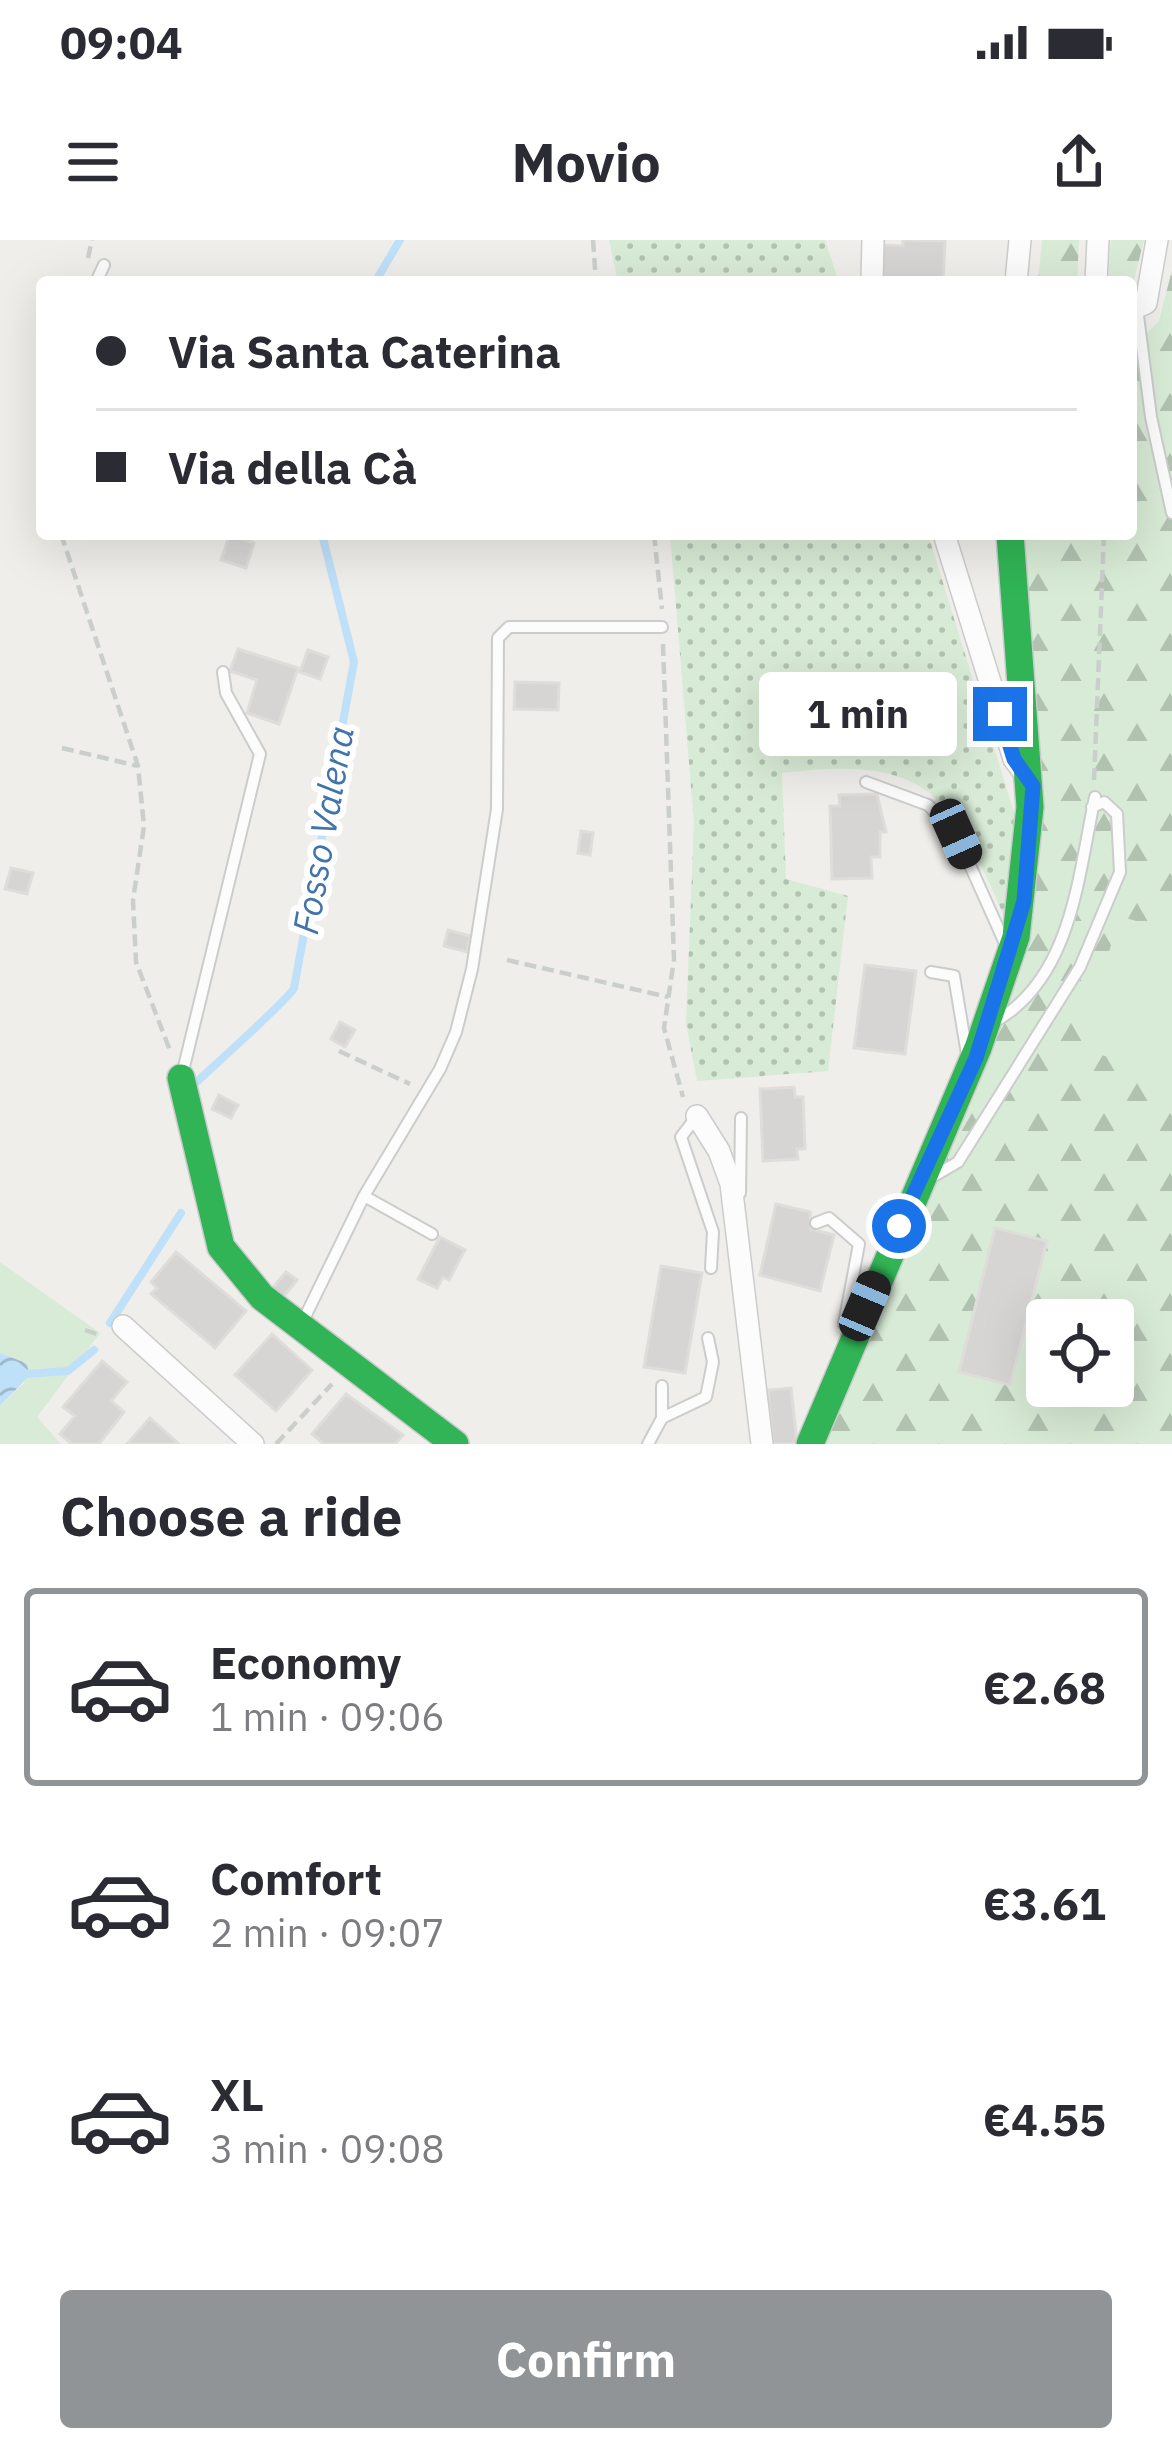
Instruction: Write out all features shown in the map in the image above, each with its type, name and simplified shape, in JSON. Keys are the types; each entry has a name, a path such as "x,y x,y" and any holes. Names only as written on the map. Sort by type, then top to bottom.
{"street":[{"path":"872,276 873,240"},
{"path":"1096,276 1098,240"},
{"path":"1137,308 1146,303 1157,240"},
{"path":"1016,243 1016,276"},
{"path":"946,540 1014,759 1033,786"},
{"path":"810,1444 915,1187 976,1058 1024,901 1033,786 1010,586 1010,540"},
{"path":"175,1065 221,1247 262,1297 455,1444"},
{"path":"697,1116 719,1150 731,1184 762,1444"},
{"path":"123,1326 254,1444"}],"lane":[{"path":"99,276 104,265"},
{"path":"1137,328 1172,513"},
{"path":"300,1326 364,1196 426,1092 455,1032 472,969 497,809 498,638 509,627 662,627"},
{"path":"175,1065 260,754 226,693 223,672"},
{"path":"866,782 928,805 956,834 1009,951"},
{"path":"915,1187 958,1162 1080,967 1120,872 1117,814 1104,802 1094,802 1063,941 1027,1004 985,1028"},
{"path":"931,972 954,976 966,1053 976,1058"},
{"path":"697,1116 681,1137 712,1232 711,1268"},
{"path":"736,1232 741,1118"},
{"path":"364,1196 432,1234"},
{"path":"816,1223 829,1218 843,1225 859,1244 844,1323 849,1345"},
{"path":"662,1418 706,1397 713,1362 708,1338"},
{"path":"648,1444 662,1418 662,1386"}],"path":[{"path":"593,240 596,276"},
{"path":"63,540 138,766 144,826 134,881 133,938 147,999 175,1065"},
{"path":"655,540 674,959 664,1028 676,1081 697,1116"},
{"path":"1094,802 1103,540"},
{"path":"62,748 138,766"},
{"path":"507,960 668,997"},
{"path":"339,1052 426,1092"},
{"path":"276,1444 352,1362"}],"green space":[{"path":"609,240 825,240 837,276 617,276"},
{"path":"1042,240 1079,240 1077,276 1039,276"},
{"path":"1111,240 1144,240 1135,276 1108,276"},
{"path":"1172,270 1172,1444 820,1444 913,1238 1030,913 1022,540 1137,540 1137,340 1159,321"},
{"path":"670,540 930,540 1016,819 1008,925 971,845 931,794 905,779 873,771 782,773 786,879 848,896 828,1071 697,1081 686,1023 694,823"},
{"path":"1120,916 1172,932 1172,1077 1079,1048"},
{"path":"0,1262 100,1333 37,1417 61,1444 0,1444 0,1406 24,1383 26,1363 0,1353"}],"water":[{"path":"0,1353 26,1363 30,1375 0,1406"}],"building":[{"path":"903,240 945,241 943,276 881,276 882,245 903,246"},
{"path":"228,540 254,543 246,568 221,560"},
{"path":"238,649 298,668 279,724 247,713 257,680 230,671"},
{"path":"308,650 328,657 320,679 300,672"},
{"path":"515,682 559,683 558,710 514,709"},
{"path":"877,794 886,832 880,832 880,857 871,857 872,878 832,879 830,806 840,806 839,795"},
{"path":"581,831 593,833 590,855 578,853"},
{"path":"11,868 33,873 27,894 5,889"},
{"path":"448,930 470,936 467,952 444,946"},
{"path":"865,965 916,971 905,1054 854,1048"},
{"path":"340,1022 355,1030 345,1047 331,1039"},
{"path":"794,1087 795,1097 803,1097 805,1149 797,1149 798,1159 763,1161 760,1089"},
{"path":"219,1095 238,1105 231,1118 212,1109"},
{"path":"776,1204 810,1212 811,1229 834,1235 820,1291 760,1275"},
{"path":"995,1228 1047,1241 1032,1299 1026,1299 1026,1323 1010,1385 959,1372"},
{"path":"440,1237 465,1250 449,1280 443,1277 437,1288 418,1279"},
{"path":"176,1252 246,1311 215,1348 151,1294 157,1288 151,1282"},
{"path":"661,1266 702,1273 685,1373 644,1367"},
{"path":"286,1272 297,1280 281,1300 270,1291"},
{"path":"272,1334 312,1370 276,1411 235,1375"},
{"path":"102,1361 127,1382 111,1401 124,1412 99,1444 72,1444 60,1434 75,1416 63,1407"},
{"path":"791,1388 797,1444 773,1444 768,1390"},
{"path":"346,1394 403,1435 395,1444 324,1444 312,1434"},
{"path":"150,1418 178,1443 127,1444"}],"waterway":[{"name":"Fosso Valena","path":"379,276 400,240"},
{"name":"Fosso Valena","path":"191,1087 294,988 354,662 324,540"},
{"name":"Fosso Valena","path":"110,1323 181,1213"},
{"name":"Fosso Valena","path":"25,1374 68,1371 94,1350"}],"traffic: fast":[{"path":"810,1444 978,1048 1016,937 1030,807 1010,540"},
{"path":"181,1078 221,1247 262,1297 455,1444"}],"route":[{"path":"899,1226 976,1058 1024,901 1033,786 1014,759 1000,714"}]}
